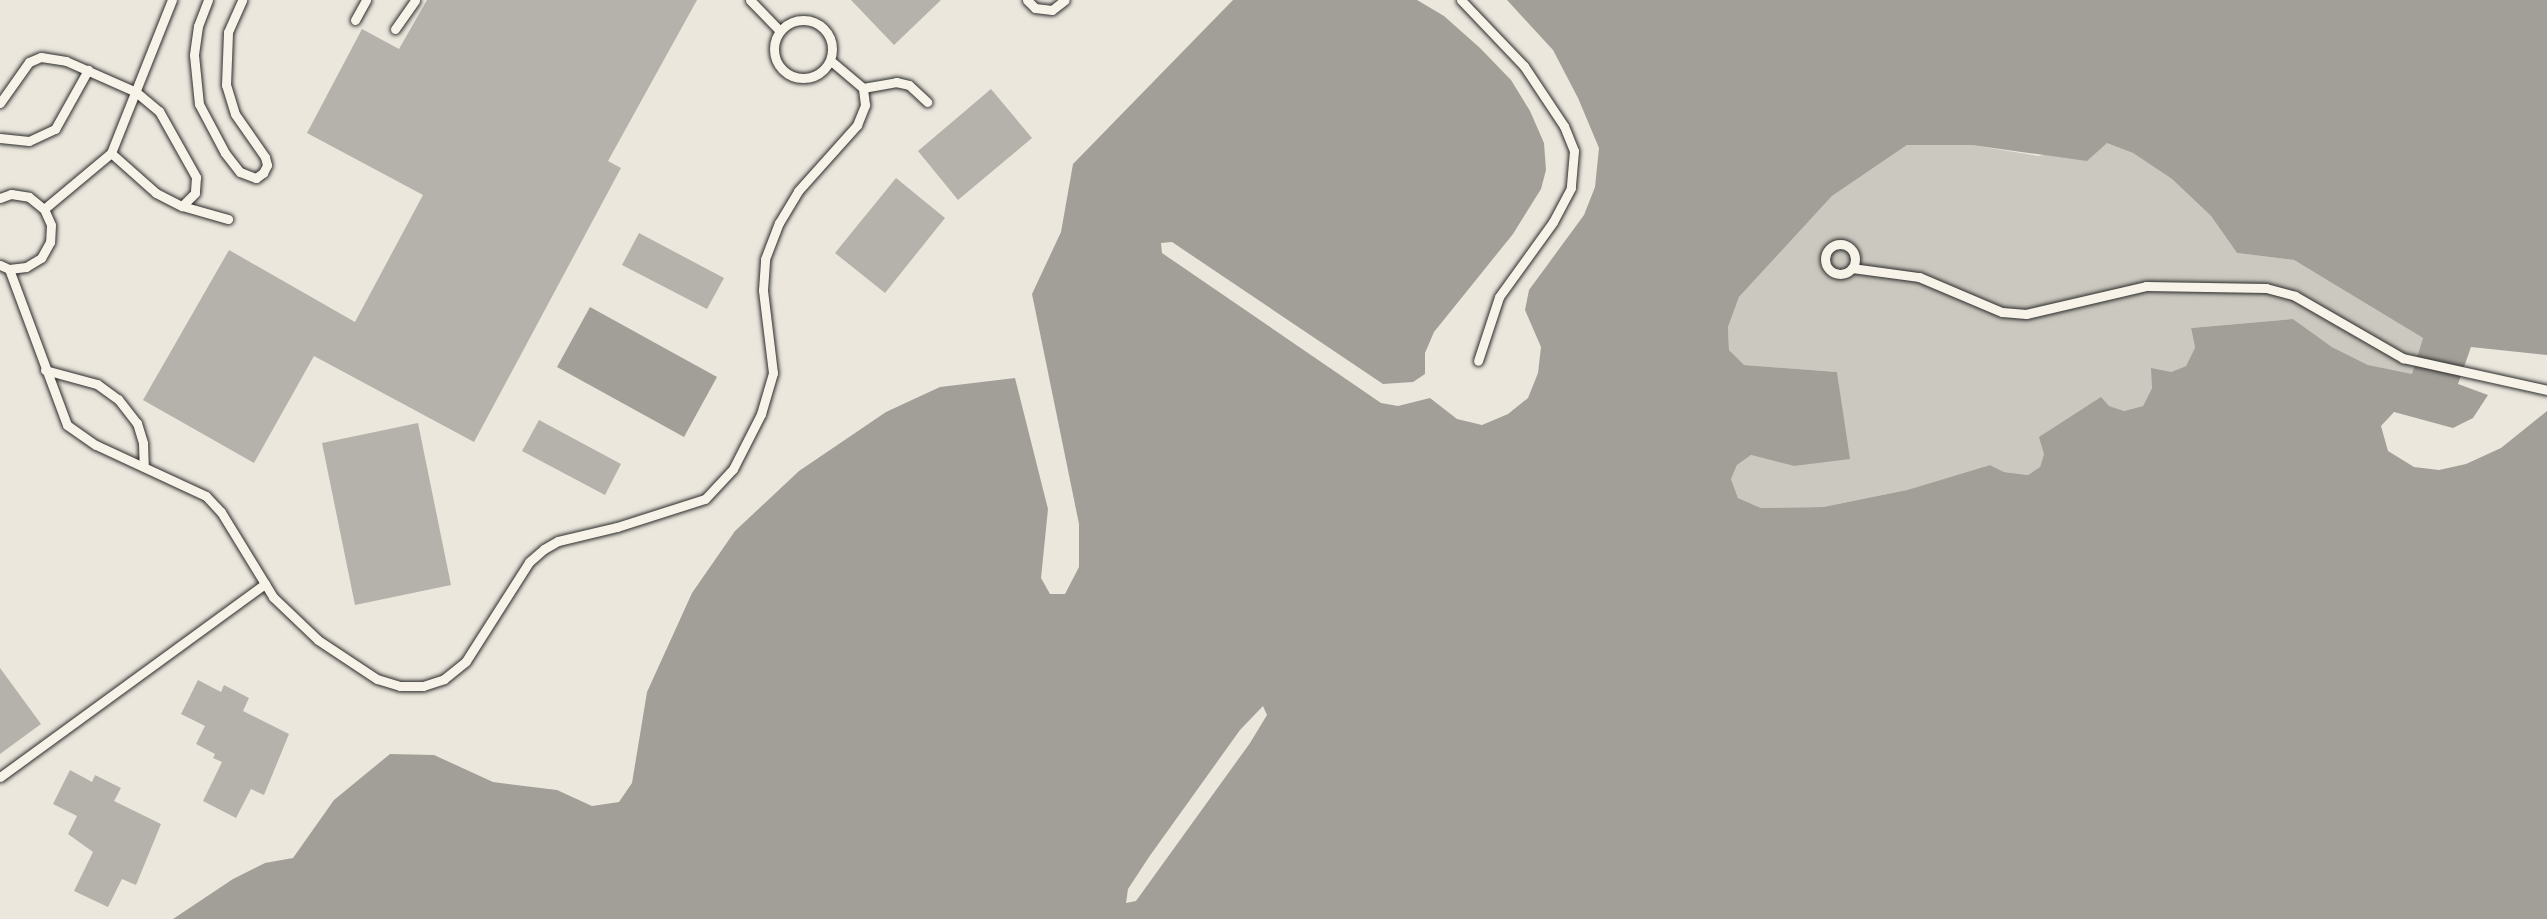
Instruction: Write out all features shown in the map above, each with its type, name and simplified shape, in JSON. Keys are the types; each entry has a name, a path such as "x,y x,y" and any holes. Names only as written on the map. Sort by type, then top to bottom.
{"lane":[{"path":"44,209 111,153 172,0"},
{"path":"208,0 198,26 194,55 199,104 225,153 240,172 256,178 267,165 265,157 235,114 226,85 228,32 242,0"},
{"path":"355,20 366,0"},
{"path":"395,29 415,0"},
{"path":"750,0 780,31"},
{"path":"1027,0 1035,8 1052,10 1065,0"},
{"path":"1461,0 1524,66 1564,126 1574,151 1571,188 1553,222 1499,297 1478,361"},
{"path":"811,20 826,29 833,44 831,61 822,72 809,78 795,78 783,70 775,58 774,44 780,31 794,21 811,20"},
{"path":"0,103 29,62 41,57 54,57 136,92 159,111 196,177 195,193 182,206"},
{"path":"0,198 11,194 29,197 44,209 51,225 45,250 26,267 4,267 67,425 77,435 206,496 221,512 265,584 318,640 377,679 400,686 423,686 444,679 466,661 529,562 544,549 558,541 617,527 705,499 733,469 769,393 773,373 763,290 770,247 798,191 857,125 865,105 863,88 831,61"},
{"path":"0,138 29,141 55,129 88,70"},
{"path":"863,88 896,82 909,85 927,102"},
{"path":"111,153 144,184 182,206 228,219"},
{"path":"1852,268 1919,277 2002,312 2026,314 2146,286 2266,288 2295,296 2403,358 2547,390"},
{"path":"45,370 97,384 118,399 137,423 143,443 144,466"},
{"path":"0,777 265,584"}],"shaded area":[{"path":"1233,0 1417,0 1444,16 1511,80 1530,111 1544,143 1546,170 1541,189 1513,234 1434,332 1425,353 1425,374 1413,382 1383,384 1172,242 1161,243 1162,253 1381,403 1398,406 1430,398 1457,419 1482,425 1508,414 1528,398 1538,373 1541,347 1525,310 1529,290 1584,215 1595,187 1599,148 1553,50 1507,0 2547,0 2547,355 2471,347 2458,384 2488,395 2473,418 2453,428 2394,412 2381,426 2388,451 2414,467 2439,470 2466,464 2501,448 2547,411 2547,919 173,919 233,879 265,863 293,858 334,800 390,754 434,755 493,782 557,790 592,806 619,802 632,783 647,692 692,593 735,531 799,471 886,412 940,387 1015,378 1048,509 1041,578 1050,594 1065,594 1079,567 1079,524 1032,294 1061,232 1073,164","holes":["2107,143 2133,153 2172,179 2211,216 2237,253 2294,260 2423,338 2412,374 2368,365 2332,347 2293,319 2191,328 2195,348 2186,366 2171,372 2151,368 2152,388 2143,406 2124,411 2109,406 2101,397 2039,437 2044,454 2040,467 2028,475 2004,472 1990,465 1907,490 1823,507 1761,508 1738,498 1731,479 1737,465 1751,455 1794,466 1850,459 1837,372 1744,365 1729,350 1728,327 1739,297 1832,196 1907,145 1972,145 2087,161","1263,706 1267,715 1250,743 1136,901 1126,903 1128,889 1149,857 1240,730"]},
{"path":"2106,142 2133,153 2172,179 2211,216 2237,253 2294,260 2423,338 2412,375 2368,365 2332,347 2293,319 2191,328 2195,349 2186,366 2171,372 2152,388 2143,406 2124,411 2108,406 2100,398 2044,454 2040,467 2028,475 2004,472 1990,465 1907,490 1823,507 1761,508 1738,498 1731,479 1737,465 1751,455 1794,466 1849,458 1837,372 1743,365 1729,350 1728,327 1739,297 1832,196 1907,145 1972,145 2038,156"},
{"path":"590,307 717,377 684,437 557,367"}],"building":[{"path":"427,0 697,0 608,161 621,168 474,442 314,356 254,463 143,400 229,250 355,322 423,195 307,133 362,29 399,49"},
{"path":"851,0 941,0 894,45"},
{"path":"991,89 1032,138 958,200 918,151"},
{"path":"896,178 945,218 885,293 835,253"},
{"path":"639,233 724,278 707,309 622,265"},
{"path":"539,420 621,464 605,495 522,451"},
{"path":"418,423 451,585 355,605 322,443"},
{"path":"0,668 41,724 0,754"},
{"path":"198,680 221,692 224,685 249,698 243,711 289,734 264,795 251,789 236,818 203,801 222,762 213,758 215,754 196,744 205,726 181,714"},
{"path":"70,770 92,782 95,775 121,788 114,801 161,824 136,885 122,879 108,907 74,891 93,852 68,834 77,816 53,804"}]}
